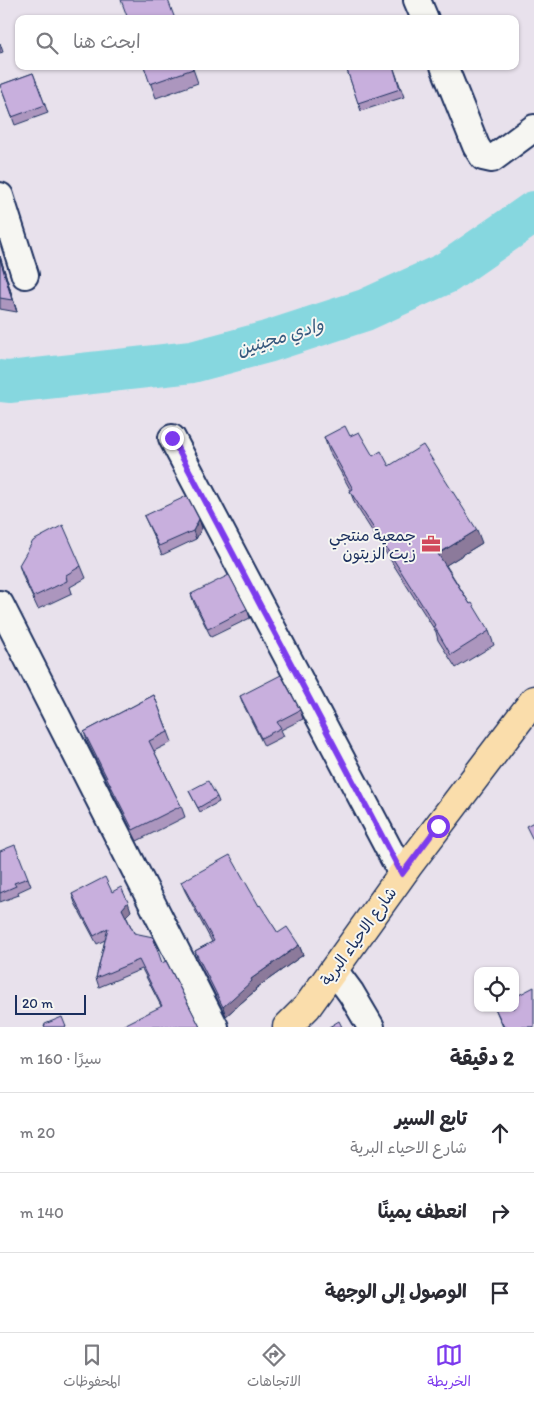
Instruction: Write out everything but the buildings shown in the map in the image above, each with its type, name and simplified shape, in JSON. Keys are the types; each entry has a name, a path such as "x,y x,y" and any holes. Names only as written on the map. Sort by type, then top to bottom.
{"main road":[{"name":"شارع الاحياء البرية","path":"287,1027 307,1007 402,874 534,700"}],"street":[{"path":"417,0 423,15"},
{"path":"446,70 476,146 483,157 492,159 534,128"},
{"path":"0,196 24,275"},
{"path":"172,438 402,874"},
{"path":"0,604 215,1027"},
{"path":"334,970 351,993 371,1027"}],"waterway":[{"name":"وادي مجينين","path":"0,381 9,382 192,362 267,342 365,310 446,273 534,212"}],"place":[{"name":"جمعية منتجي زيت الزيتون","path":"431,544"}],"route":[{"path":"172,438 402,874 438,826"}]}
